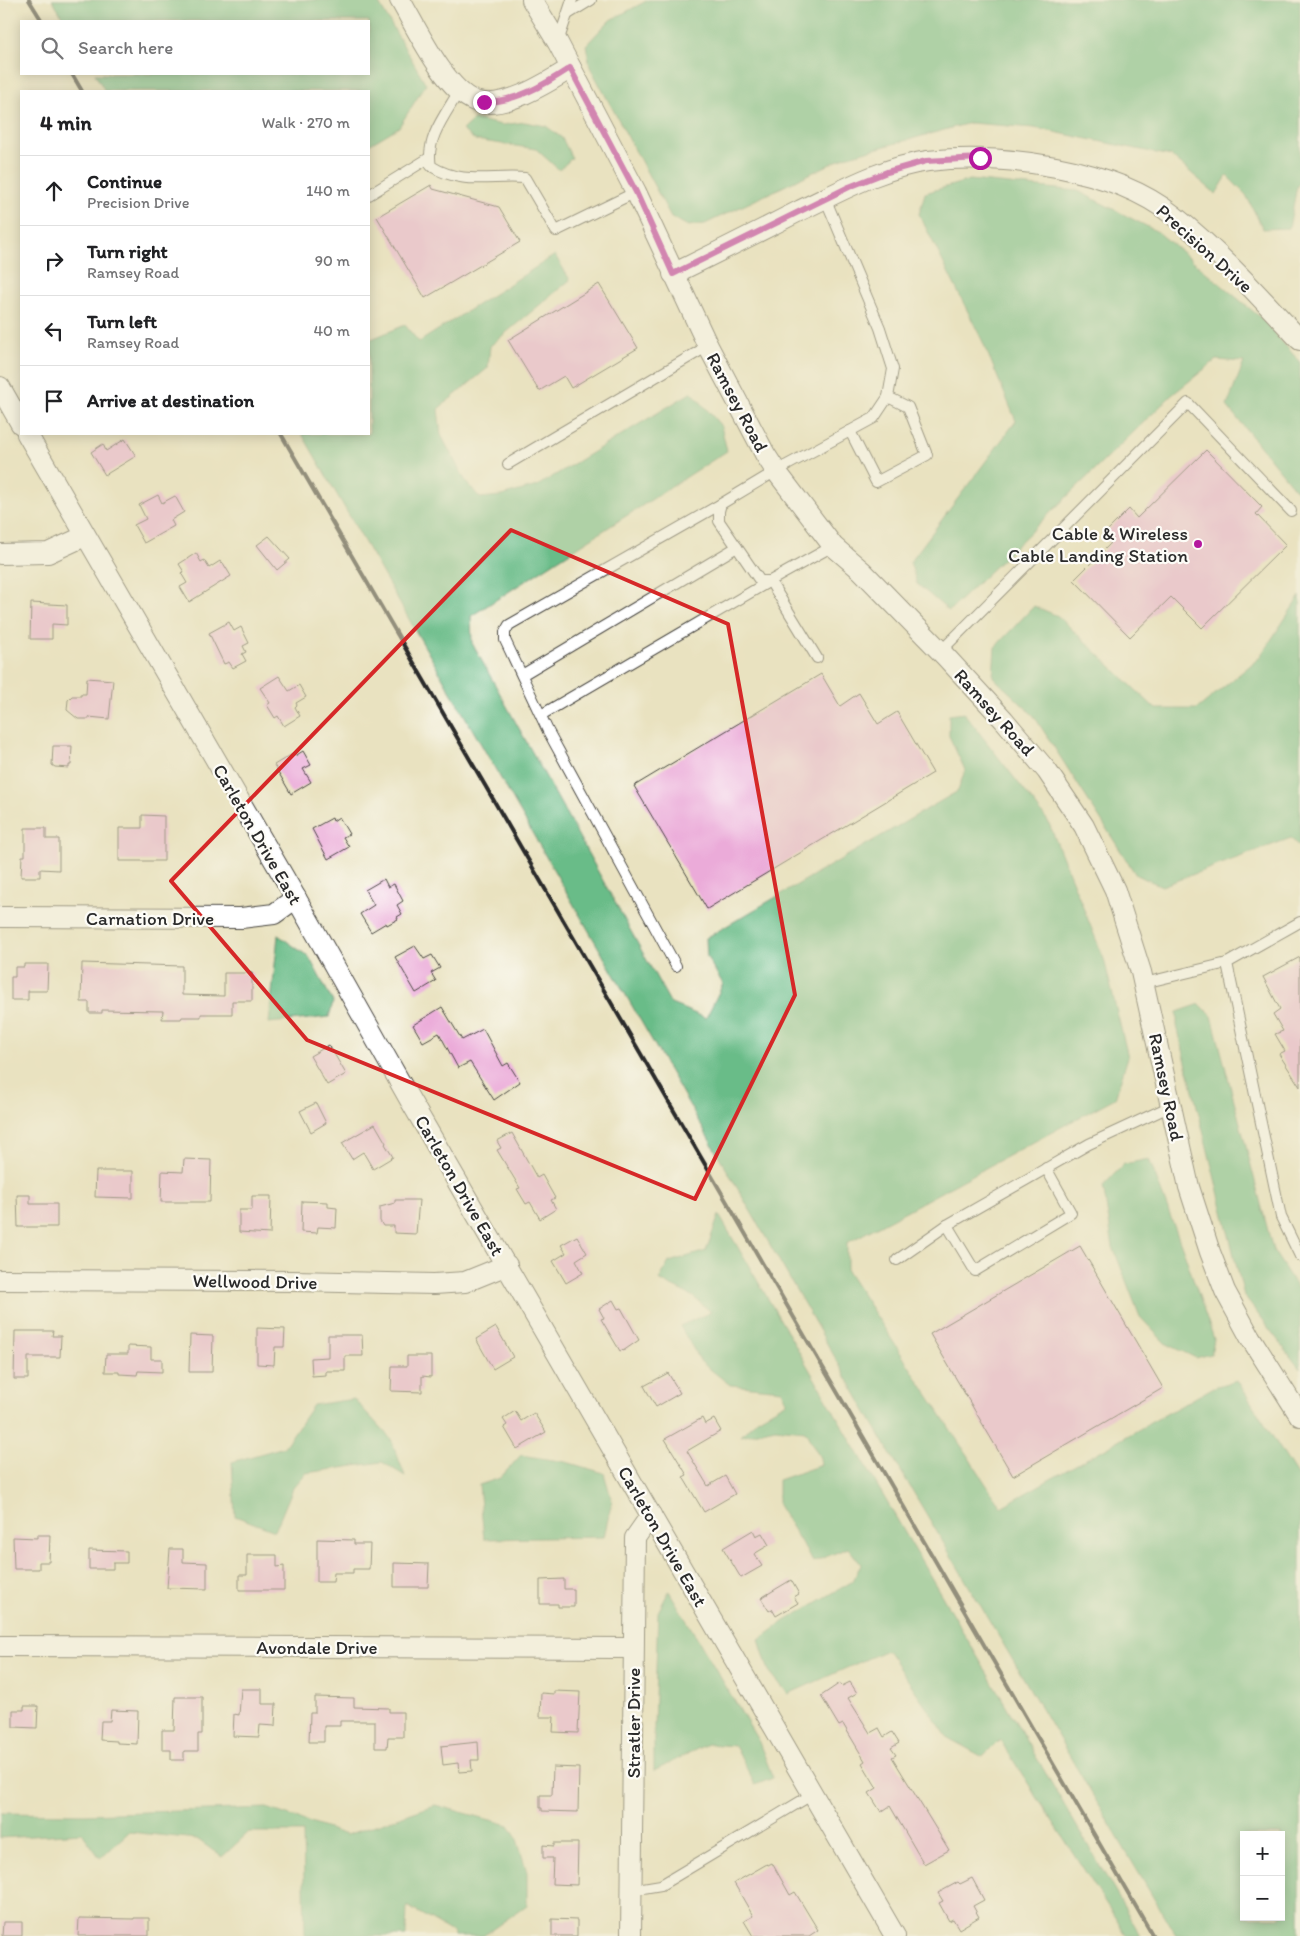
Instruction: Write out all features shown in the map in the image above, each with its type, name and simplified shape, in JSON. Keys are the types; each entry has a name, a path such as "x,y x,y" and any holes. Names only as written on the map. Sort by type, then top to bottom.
{"street":[{"path":"400,0 444,73 459,92 474,101 498,102 540,87 570,68"},
{"name":"Ramsey Road","path":"532,0 558,43 636,192 708,346 765,454 776,471 833,546 862,571 1004,720 1046,772 1084,826 1115,890 1144,982 1188,1187 1225,1291 1250,1337 1300,1416"},
{"name":"Precision Drive","path":"673,274 825,198 887,172 926,161 980,158 1027,162 1081,172 1111,180 1143,195 1173,215 1234,270 1300,340"},
{"path":"0,387 20,422"},
{"name":"Carleton Drive East","path":"28,435 296,898 410,1100 895,1936"},
{"path":"0,554 48,553 85,536"},
{"name":"Carnation Drive","path":"0,917 241,918 274,914 296,898"},
{"name":"Wellwood Drive","path":"0,1280 294,1281 434,1284 465,1282 507,1265"},
{"name":"Stratler Drive","path":"630,1936 635,1538 651,1515"},
{"name":"Avondale Drive","path":"0,1646 633,1648"}],"lane":[{"path":"558,43 572,0"},
{"path":"568,14 591,0"},
{"path":"459,92 431,141 429,158 431,166 440,172 481,180 525,178 556,231 636,192"},
{"path":"370,194 429,158"},
{"path":"676,966 541,715 505,640 505,632 509,625 776,471 874,418 888,398 893,369 880,328 825,198"},
{"path":"508,464 708,346"},
{"path":"850,431 876,482 927,455 908,407 888,398"},
{"path":"940,652 1188,403 1291,511"},
{"path":"721,504 719,511 720,521 760,581 770,581"},
{"path":"541,715 833,546"},
{"path":"522,675 737,547"},
{"path":"770,581 817,658"},
{"path":"1144,982 1227,963 1300,922"},
{"path":"1227,963 1281,1217 1300,1256"},
{"path":"897,1260 947,1225 1046,1168 1089,1144 1171,1106"},
{"path":"947,1225 975,1271 1071,1213 1046,1168"},
{"path":"631,1890 661,1885 813,1794"}],"highlighted area":[{"path":"511,530 728,624 795,995 695,1199 307,1040 171,881"}],"green space":[{"path":"52,0 377,0 426,84 399,127 370,144 370,90 104,90 96,75 370,75 370,20 64,20"},
{"path":"648,0 1300,0 1300,183 1297,186 1289,228 1263,229 1246,195 1227,176 1216,194 1171,156 1034,128 970,123 845,157 705,224 688,226 671,217 590,67 586,45 609,21"},
{"path":"474,119 502,125 525,122 546,126 562,138 572,158 559,170 536,149 475,140 462,130"},
{"path":"970,180 1078,191 1158,232 1260,317 1300,362 1300,495 1227,406 1244,362 1216,360 1172,395 949,611 917,584 910,562 1016,421 982,340 919,214 925,193"},
{"path":"555,255 570,280 490,346 488,368 438,409 441,435 465,480 480,498 501,496 537,486 692,392 721,426 727,451 471,616 472,643 671,1004 706,1018 723,984 707,957 706,938 958,791 965,770 949,736 949,715 964,713 1048,821 1104,959 1128,1057 1115,1098 847,1243 847,1271 1001,1507 1214,1387 1237,1380 1300,1480 1300,1936 1176,1936 889,1451 303,435 370,435 370,340 405,325 419,342"},
{"path":"1300,596 1300,848 1291,838 1162,886 1136,875 1034,716 993,677 995,647 1034,606 1058,616 1156,709 1197,709 1259,658"},
{"path":"278,935 309,957 333,1002 329,1017 269,1023"},
{"path":"1200,1004 1212,1016 1273,1250 1300,1292 1300,1369 1244,1296 1177,1026 1177,1012"},
{"path":"1149,1159 1214,1339 1211,1354 1196,1358 1165,1343 1140,1317 1113,1247 1103,1186 1124,1164"},
{"path":"719,1215 1141,1936 1127,1936 1000,1740 983,1757 948,1738 887,1650 788,1694 769,1671 759,1640 785,1621 853,1581 861,1564 848,1548 813,1562 778,1505 778,1480 821,1465 820,1458 805,1431 775,1428 741,1436 757,1419 787,1402 782,1390 730,1385 701,1362 680,1326 711,1312 692,1296 659,1280 669,1262 706,1251"},
{"path":"354,1399 391,1439 405,1476 382,1462 306,1473 293,1488 275,1531 235,1516 232,1462 284,1447 313,1405"},
{"path":"521,1455 566,1462 604,1473 612,1501 604,1537 484,1539 479,1485 500,1478"},
{"path":"669,1591 759,1742 773,1778 755,1785 735,1746 707,1744 654,1771 658,1612"},
{"path":"435,1805 509,1825 516,1836 527,1872 527,1905 483,1936 454,1936 452,1932 407,1906 406,1936 305,1936 303,1832 249,1832 222,1857 197,1839 129,1832 100,1858 82,1833 0,1838 0,1813 85,1814 267,1808 346,1835"}],"building":[{"path":"431,185 433,189 499,207 520,242 425,298 377,217"},
{"path":"599,284 638,348 571,388 564,376 539,391 508,340"},
{"path":"125,439 136,456 105,475 91,452 103,444 106,451"},
{"name":"Cable & Wireless Cable Landing Station","path":"1206,450 1262,507 1256,514 1286,545 1202,628 1171,597 1130,637 1074,580 1111,543 1103,535 1129,509 1137,518"},
{"path":"158,495 162,503 175,496 184,512 171,520 174,526 144,543 134,525 146,519 139,505"},
{"path":"269,536 290,559 277,570 257,545"},
{"path":"196,553 201,562 204,560 209,568 220,561 231,576 189,602 180,587 187,583 181,573 184,572 179,564"},
{"path":"31,603 67,605 67,625 52,624 52,639 30,639"},
{"path":"229,622 234,631 241,627 249,643 243,646 246,652 242,654 246,661 233,668 229,662 224,664 209,633"},
{"path":"821,674 840,706 859,693 878,724 897,712 933,773 707,909 634,786"},
{"path":"279,676 289,691 299,685 306,697 296,703 295,707 300,716 284,726 278,716 275,718 267,705 270,703 260,688"},
{"path":"87,678 113,680 109,719 89,717 89,719 78,719 67,710 68,700 72,696 86,694"},
{"path":"53,746 72,746 71,765 69,765 69,768 52,765"},
{"path":"303,751 311,765 303,769 311,782 291,794 274,765 294,753 295,756"},
{"path":"142,815 164,816 164,861 119,861 119,828 142,828"},
{"path":"339,817 349,834 343,837 349,847 328,859 312,829 332,818 333,821"},
{"path":"25,828 46,828 46,839 59,839 59,870 40,869 40,877 21,877 22,856 25,856"},
{"path":"384,879 388,887 394,884 403,901 397,905 402,914 397,917 398,919 387,925 386,923 371,932 360,914 374,905 365,890"},
{"path":"415,946 424,959 432,955 440,968 431,973 436,981 416,993 395,957"},
{"path":"1300,957 1300,1087 1279,1054 1285,1051 1275,1034 1283,1031 1273,1014 1280,1009 1263,977"},
{"path":"82,963 182,966 182,995 224,996 224,973 252,973 252,1001 232,1001 232,1014 201,1014 201,1017 182,1017 181,1019 162,1019 163,1011 102,1010 102,1013 89,1013 89,1002 81,1002"},
{"path":"24,964 48,964 47,991 28,991 28,1000 11,1000 11,977 15,977 15,967 24,967"},
{"path":"442,1007 462,1040 483,1029 503,1066 508,1063 520,1082 494,1100 470,1062 458,1068 439,1033 423,1042 413,1025"},
{"path":"329,1045 346,1074 327,1085 310,1056"},
{"path":"316,1103 326,1123 311,1132 300,1111"},
{"path":"375,1124 393,1157 373,1169 363,1152 352,1159 342,1143"},
{"path":"512,1133 537,1178 542,1175 555,1198 551,1200 556,1209 540,1219 530,1202 526,1204 517,1189 520,1188 497,1150 501,1148 497,1141"},
{"path":"184,1159 211,1160 210,1202 161,1202 162,1171 183,1172"},
{"path":"96,1171 133,1171 133,1198 95,1197"},
{"path":"17,1195 30,1195 30,1204 57,1204 57,1227 18,1227"},
{"path":"252,1196 271,1196 270,1234 239,1232 239,1210 252,1210"},
{"path":"395,1200 419,1200 416,1234 394,1233 394,1226 383,1226 380,1221 380,1207 395,1203"},
{"path":"302,1201 328,1202 328,1207 337,1208 336,1228 318,1227 317,1233 301,1232"},
{"path":"577,1236 587,1253 576,1260 583,1273 566,1283 553,1261 566,1253 561,1245"},
{"path":"1080,1246 1163,1388 1013,1476 930,1334"},
{"path":"613,1300 618,1309 621,1308 639,1340 623,1351 620,1351 601,1319 604,1318 599,1309"},
{"path":"496,1327 513,1357 493,1369 476,1339"},
{"path":"257,1328 285,1329 284,1347 275,1347 274,1365 257,1364"},
{"path":"15,1331 53,1331 52,1336 61,1336 60,1357 28,1357 28,1379 14,1379"},
{"path":"190,1335 213,1336 212,1372 189,1372"},
{"path":"328,1335 362,1335 363,1356 345,1356 345,1371 326,1371 326,1375 312,1376 311,1358 328,1357"},
{"path":"128,1346 151,1347 151,1359 162,1359 162,1372 138,1371 137,1375 105,1372 106,1354 128,1354"},
{"path":"407,1356 431,1356 431,1377 422,1376 422,1392 391,1391 392,1366 407,1366"},
{"path":"668,1373 680,1393 656,1407 644,1386"},
{"path":"515,1411 521,1421 534,1413 546,1432 517,1449 504,1427 507,1425 503,1419"},
{"path":"702,1418 705,1424 714,1419 721,1431 687,1451 708,1486 725,1476 735,1494 704,1512 683,1477 687,1475 665,1439"},
{"path":"753,1530 756,1536 762,1533 769,1545 754,1554 762,1566 741,1578 723,1548"},
{"path":"37,1535 50,1535 49,1562 39,1562 39,1569 14,1569 13,1537 37,1538"},
{"path":"317,1539 354,1540 354,1544 370,1544 369,1569 353,1569 353,1573 334,1573 333,1582 317,1582"},
{"path":"170,1549 183,1549 183,1562 207,1563 207,1589 167,1588"},
{"path":"89,1550 127,1551 127,1563 113,1563 113,1569 89,1569"},
{"path":"247,1555 277,1555 277,1567 284,1566 284,1590 239,1590 239,1575 247,1575"},
{"path":"394,1563 429,1564 428,1587 394,1587"},
{"path":"564,1579 564,1589 574,1589 574,1607 558,1607 558,1604 540,1604 540,1580"},
{"path":"791,1580 799,1594 794,1597 798,1603 776,1616 772,1609 769,1611 761,1598"},
{"path":"850,1682 857,1693 848,1698 870,1733 879,1728 884,1737 892,1732 899,1743 891,1748 896,1755 892,1757 949,1850 924,1864 890,1806 881,1812 869,1793 877,1788 862,1763 865,1761 843,1724 839,1726 821,1696 840,1683 842,1686"},
{"path":"241,1689 262,1689 262,1704 276,1704 275,1726 260,1725 259,1737 233,1736 234,1714 239,1715"},
{"path":"554,1691 580,1692 578,1733 553,1732 554,1717 540,1717 541,1693 554,1694"},
{"path":"175,1697 202,1697 202,1734 198,1734 198,1751 184,1751 184,1760 171,1760 171,1750 162,1750 162,1730 174,1730"},
{"path":"315,1697 354,1698 354,1707 389,1708 389,1712 403,1712 403,1737 388,1737 387,1748 375,1748 375,1721 340,1721 340,1726 324,1726 324,1742 309,1742 310,1713 315,1713"},
{"path":"24,1706 38,1706 37,1728 13,1727 13,1710 24,1710"},
{"path":"111,1710 138,1711 137,1744 100,1740 101,1721 110,1721"},
{"path":"478,1742 479,1760 471,1760 472,1771 459,1772 458,1763 443,1765 441,1746"},
{"path":"553,1767 579,1768 578,1812 542,1811 542,1808 540,1808 540,1795 552,1795"},
{"path":"554,1843 578,1843 577,1885 552,1884 553,1858 543,1858 543,1845 554,1846"},
{"path":"772,1863 790,1895 795,1892 818,1930 809,1936 753,1936 744,1921 753,1916 734,1883"},
{"path":"972,1878 984,1900 973,1906 979,1917 959,1929 953,1919 949,1921 939,1903 943,1901 938,1893 958,1882 960,1884"},
{"path":"79,1918 149,1918 149,1936 78,1936"},
{"path":"552,1919 577,1920 577,1936 552,1936"},
{"path":"3,1922 22,1922 22,1936 2,1936"}],"railway":[{"path":"29,0 41,20"},
{"path":"73,75 81,90"},
{"path":"282,435 1153,1936"}],"place":[{"name":"Cable & Wireless Cable Landing Station","path":"1198,544"}],"route":[{"path":"484,102 498,102 540,87 570,68 636,192 673,274 849,187 887,172 926,161 980,158"}]}
